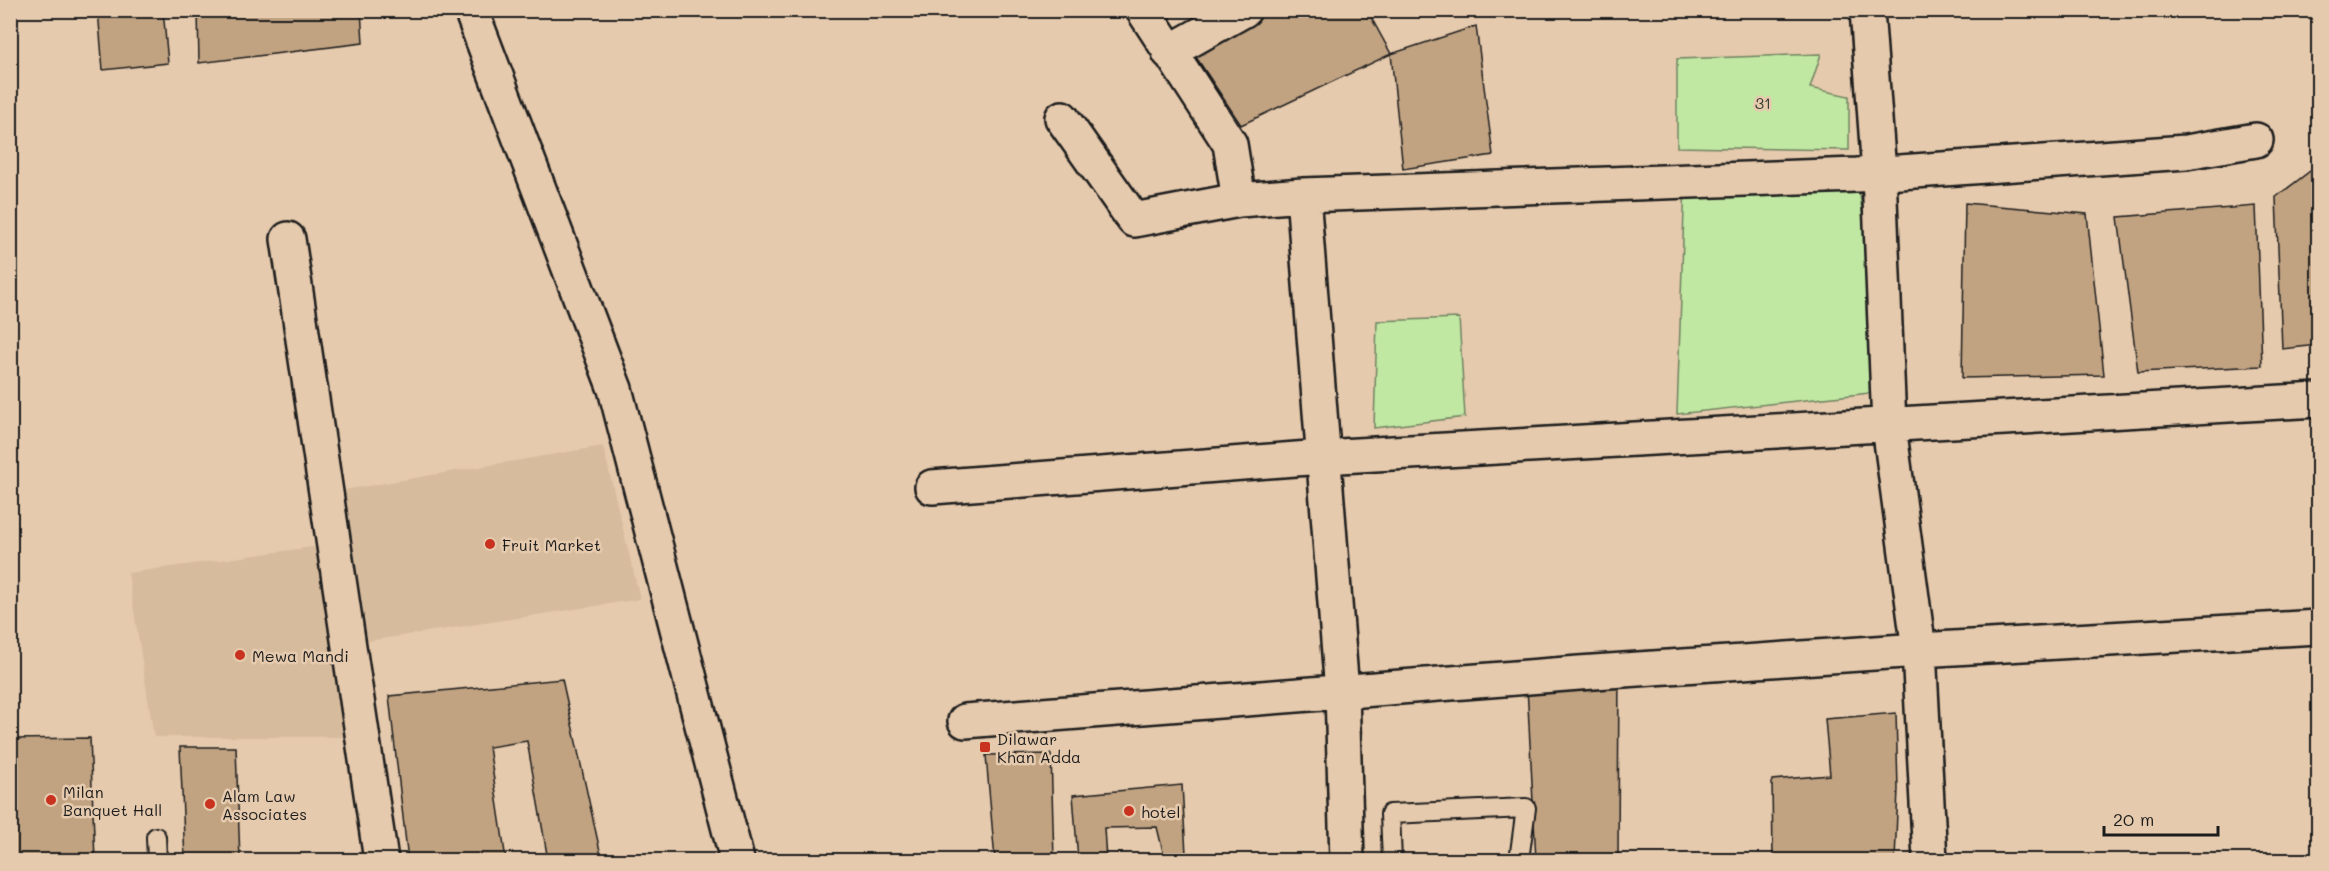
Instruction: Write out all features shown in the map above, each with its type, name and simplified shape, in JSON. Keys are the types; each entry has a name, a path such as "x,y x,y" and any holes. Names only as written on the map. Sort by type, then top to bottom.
{"street":[{"path":"471,10 615,389 737,861"},
{"path":"1143,10 1230,144 1239,201"},
{"path":"1169,52 1244,10"},
{"path":"1867,10 1878,173 1889,426 1918,650 1930,861"},
{"path":"1062,118 1134,220 1239,201 1303,195 1878,173 2186,152 2256,140"},
{"path":"1303,195 1342,692 1347,861"},
{"path":"288,239 381,861"},
{"path":"932,487 1322,458 2319,400"},
{"path":"964,721 1918,650 2319,627"}],"lane":[{"path":"1392,861 1390,814 1526,807 1519,861"},
{"path":"156,837 157,861"}],"shaded area":[{"name":"Fruit Market","path":"603,446 640,599 368,641 344,490"},
{"name":"Mewa Mandi","path":"326,545 350,737 154,737 128,573"}],"green space":[{"name":"31","path":"1821,54 1810,88 1849,96 1849,150 1677,147 1677,59"},
{"path":"1857,175 1888,391 1677,414 1685,181"},
{"path":"1459,318 1465,417 1374,428 1377,321"}],"building":[{"path":"98,10 163,10 168,63 103,70"},
{"path":"198,10 361,10 363,43 199,63"},
{"path":"1244,10 1367,10 1391,54 1241,125 1186,42"},
{"path":"1476,26 1493,155 1403,169 1391,54"},
{"path":"2318,165 2318,345 2282,349 2276,197"},
{"path":"1965,203 2087,214 2104,375 1962,378"},
{"path":"2256,206 2262,366 2138,372 2118,217"},
{"path":"1619,662 1618,860 1536,860 1526,667"},
{"path":"562,679 602,860 548,860 527,741 489,747 506,860 408,860 389,696"},
{"path":"1896,713 1898,789 1895,860 1773,860 1772,780 1830,775 1825,719"},
{"name":"Milan Banquet Hall","path":"90,738 95,860 10,860 10,739"},
{"name":"Alam Law Associates","path":"180,747 236,747 240,860 185,860"},
{"path":"1051,754 1054,860 995,860 986,755"},
{"name":"hotel","path":"1182,785 1186,854 1164,856 1157,827 1104,828 1106,860 1078,860 1073,795"}],"place":[{"name":"Fruit Market","path":"490,544"},
{"name":"Mewa Mandi","path":"240,655"},
{"name":"Dilawar Khan Adda","path":"985,747"},
{"name":"Milan Banquet Hall","path":"51,800"},
{"name":"Alam Law Associates","path":"210,804"},
{"name":"hotel","path":"1129,811"}]}
